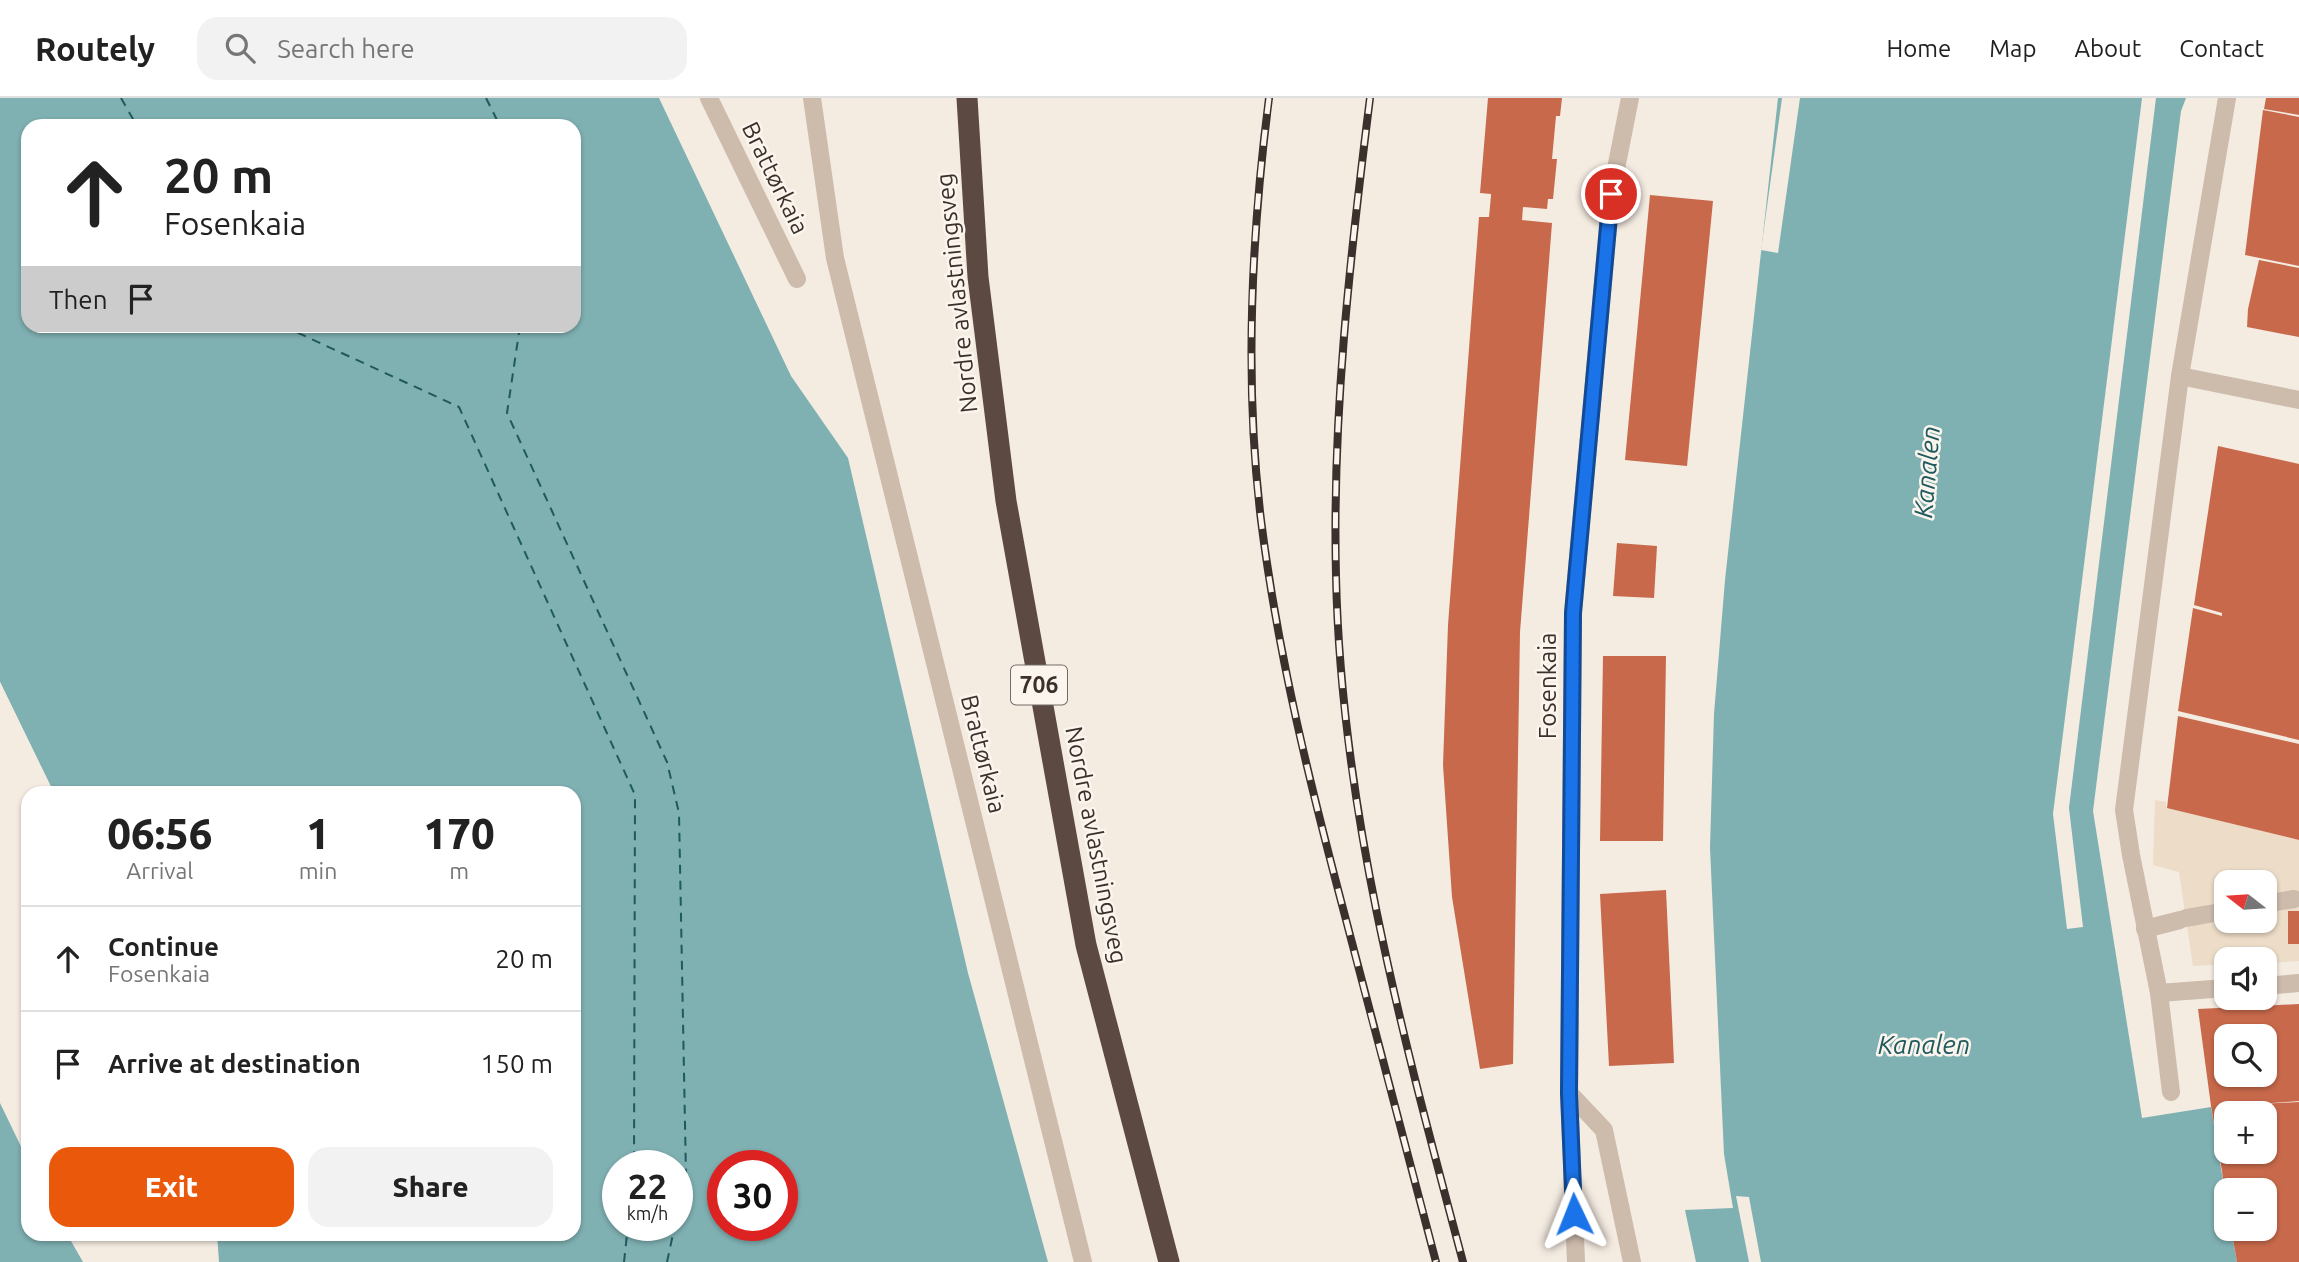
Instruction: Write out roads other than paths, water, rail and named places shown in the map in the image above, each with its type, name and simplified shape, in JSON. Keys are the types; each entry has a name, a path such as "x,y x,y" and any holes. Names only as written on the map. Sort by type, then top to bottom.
{"highway":[{"name":"Nordre avlastningsveg","path":"967,98 978,277 1006,501 1086,944 1169,1262"}],"street":[{"name":"Brattørkaia","path":"709,98 797,279"},
{"name":"Brattørkaia","path":"811,98 835,258 1083,1262"},
{"name":"Fosenkaia","path":"1576,1262 1569,1093 1573,613 1611,194 1630,98"},
{"path":"2171,1092 2158,993 2124,810 2180,376 2227,98"},
{"path":"2180,376 2299,400"},
{"path":"2277,902 2294,899"},
{"path":"2146,929 2214,913"},
{"path":"2277,985 2299,983"},
{"path":"2158,993 2214,989"},
{"path":"1569,1093 1604,1130 1632,1262"}],"water":[{"path":"0,98 659,98 791,376 848,458 968,973 1048,1262 219,1262 218,1241 581,1241 581,786 51,786 0,682"},
{"name":"Kanalen","path":"1778,98 2186,98 2181,111 2093,811 2142,1118 2211,1107 2214,1164 2220,1164 2223,1178 2214,1178 2214,1241 2233,1241 2237,1262 1696,1262 1685,1210 1733,1208 1724,1154 1710,848 1714,714 1725,580"},
{"path":"0,1103 21,1146 21,1241 71,1241 83,1262 0,1262"}],"railway":[{"path":"1269,98 1254,256 1251,362 1256,467 1268,571 1308,769 1436,1262"},
{"path":"1370,98 1349,277 1340,396 1335,516 1340,664 1350,751 1379,923 1463,1262"}]}
